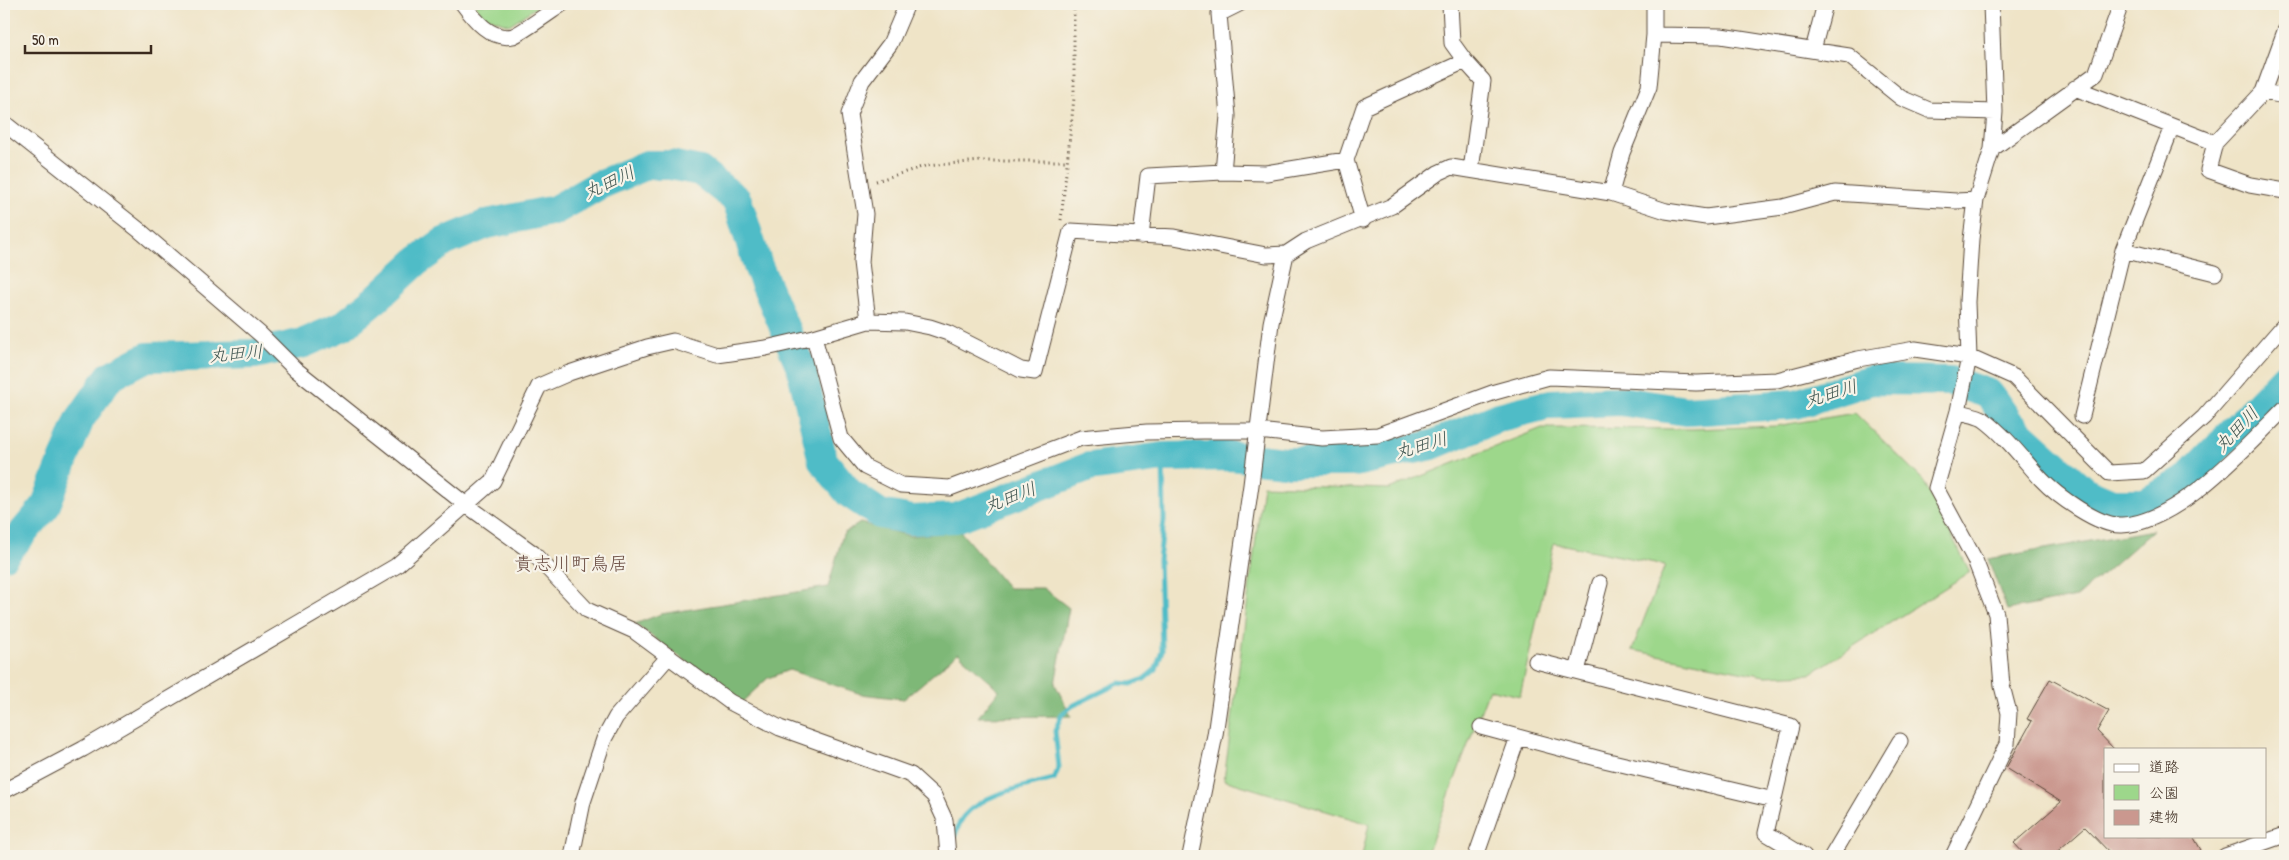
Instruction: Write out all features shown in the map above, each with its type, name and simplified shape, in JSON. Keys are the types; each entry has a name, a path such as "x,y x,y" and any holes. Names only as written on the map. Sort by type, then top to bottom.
{"street":[{"path":"463,4 478,24 495,34 512,36 562,4"},
{"path":"868,321 861,262 865,214 850,114 862,81 890,44 907,4"},
{"path":"1223,172 1228,116 1219,14 1239,4"},
{"path":"1450,4 1452,43 1483,81 1471,170"},
{"path":"1611,194 1622,153 1649,87 1654,35 1654,4"},
{"path":"1813,50 1825,4"},
{"path":"1953,856 2007,744 2009,713 2002,686 1996,614 1975,560 1936,488 1958,412 1969,357 1967,302 1976,200 1992,150 1995,112 1991,4"},
{"path":"1992,150 2096,74 2121,4"},
{"path":"2285,31 2263,92 2215,143 2208,170 2250,185 2285,191"},
{"path":"1654,35 1721,36 1849,56 1901,98 1928,110 1995,112"},
{"path":"1363,220 1346,160 1364,107 1465,61"},
{"path":"2075,88 2215,143"},
{"path":"2263,92 2285,96"},
{"path":"4,123 139,230 260,334 295,369 465,504 534,553 588,610 634,631 730,702 780,728 911,775 934,796 942,812 945,820 948,856"},
{"path":"2082,416 2123,250 2172,127"},
{"path":"1141,236 1148,176 1223,172 1266,173 1346,160"},
{"path":"4,791 83,749 396,566 493,481 539,386 569,373 647,347 673,341 717,355 766,348 814,337 868,321 904,322 948,333 1021,370 1035,372 1071,231 1174,238 1266,255 1286,254 1306,241 1363,220 1392,206 1438,173 1451,167 1611,194 1666,211 1706,217 1783,207 1835,193 1956,201 1976,200"},
{"path":"2123,250 2215,273"},
{"path":"1190,856 1215,735 1251,485 1271,323 1286,254"},
{"path":"814,337 841,438 865,466 901,485 950,488 1081,438 1147,432 1258,431 1322,438 1378,435 1495,392 1550,377 1696,383 1777,380 1858,359 1915,349 1969,357 2014,377 2109,473 2144,471 2204,417 2285,324"},
{"path":"1958,412 1982,418 2052,491 2090,516 2121,526 2161,515 2218,474 2285,408"},
{"path":"1578,671 1600,583"},
{"path":"572,856 584,802 604,739 616,717 669,656"},
{"path":"1536,661 1791,726 1766,833 1804,856"},
{"path":"1481,727 1774,800"},
{"path":"1476,856 1518,737"},
{"path":"1832,856 1900,741"},
{"path":"2225,856 2285,835"}],"path":[{"path":"1071,231 1060,225 1074,98 1074,4"},
{"path":"860,185 925,166 981,160 1066,160"}],"green space":[{"path":"475,4 541,4 509,25 482,15"},
{"path":"1855,413 1923,480 1970,572 1810,674 1765,676 1632,650 1665,565 1554,543 1520,696 1489,689 1426,856 1362,856 1369,824 1224,780 1263,485 1389,489 1542,428 1693,429 1776,426"},
{"path":"860,523 910,536 960,531 1008,588 1043,588 1069,608 1055,684 1071,716 978,717 999,690 958,653 904,699 861,694 789,670 768,678 742,702 635,624 661,614 828,587 843,534"},
{"path":"2153,530 2077,597 2007,610 1988,559"}],"building":[{"path":"2050,679 2109,711 2097,731 2113,748 2104,748 2104,838 2194,838 2201,850 2190,856 2113,856 2085,827 2052,856 2026,856 2014,843 2061,802 2006,768 2032,721 2027,719"}],"waterway":[{"name":"丸田川","path":"4,555 45,507 80,419 110,376 147,357 254,354 304,343 343,326 416,262 444,242 487,224 555,210 599,185 647,165 670,165 700,171 737,200 758,266 801,367 823,461 849,493 880,514 912,520 956,518 1089,467 1163,457 1232,456 1284,462 1354,462 1432,445 1499,417 1551,404 1620,401 1686,411 1796,404 1872,380 1951,381 1989,394 2010,424 2084,491 2112,503 2145,503 2185,481 2285,377"},
{"path":"950,844 964,816 983,801 1018,788 1054,779 1059,767 1055,731 1062,714 1072,706 1119,683 1131,684 1144,679 1156,669 1162,650 1159,560 1164,521 1163,457"}],"district":[{"name":"貴志川町鳥居","path":"571,563"}]}
